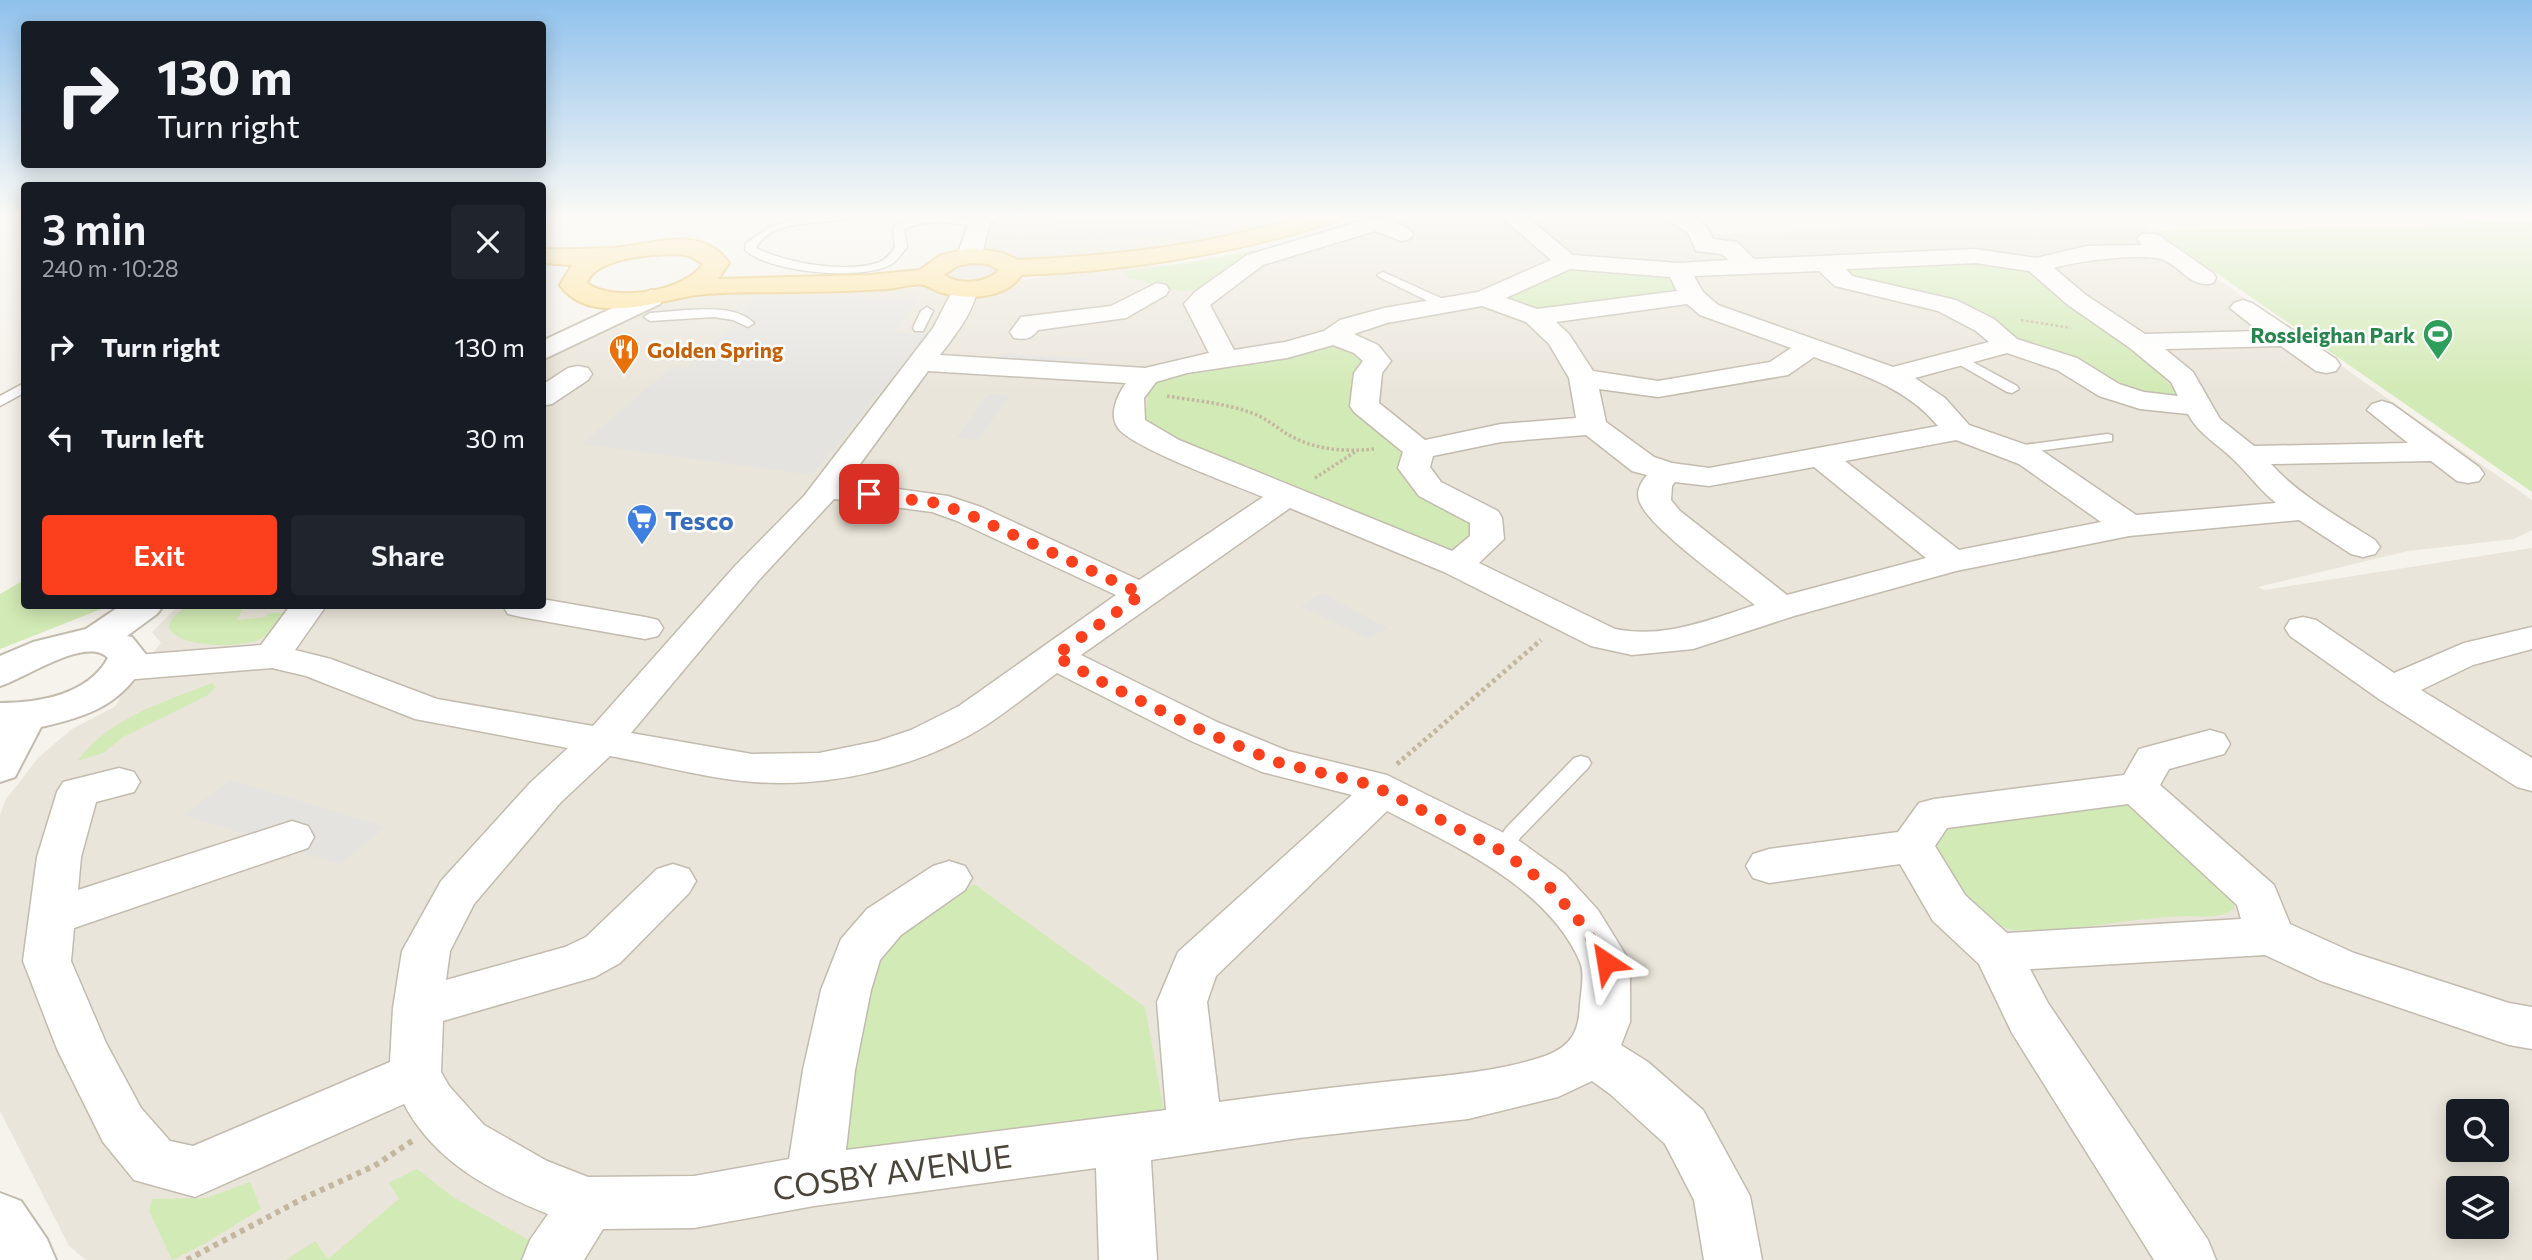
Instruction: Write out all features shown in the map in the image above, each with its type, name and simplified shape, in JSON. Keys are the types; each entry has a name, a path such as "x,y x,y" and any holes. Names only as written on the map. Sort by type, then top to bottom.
{"main road":[{"path":"566,274 583,284 651,308 703,281 711,274"},
{"path":"583,284 595,274"},
{"path":"732,274 781,285"},
{"path":"930,278 932,274"},
{"path":"685,289 727,285 886,282 930,278 942,286 965,289 1001,282 1010,274"}],"street":[{"path":"1225,359 1197,304 1228,282 1234,274"},
{"path":"919,362 1140,384 1184,365 1254,357 1333,337 1349,326 1384,316 1484,298 1539,274"},
{"path":"1680,274 1693,296 1709,310 1892,376 1935,404 1958,431"},
{"path":"1836,274 1843,281 1947,305 1985,325 2008,345 2067,364 2120,393 2140,400 2199,407"},
{"path":"2045,274 2077,300 2139,342 2183,378 2208,424 2247,455 2272,484 2305,510 2363,547"},
{"path":"2198,274 2204,278"},
{"path":"546,349 577,320 583,284"},
{"path":"1023,332 1030,323 1055,316 1117,313 1147,285 1202,298"},
{"path":"119,782 78,793 59,857 47,961 83,1049 122,1125 155,1162 195,1172 415,1074 418,1008 426,951 457,893 545,793 603,740 747,573 827,489 944,330 964,296 965,289"},
{"path":"1535,317 1693,296"},
{"path":"1484,298 1535,317 1560,340 1583,377 1592,426"},
{"path":"546,350 651,308"},
{"path":"2243,308 2326,365"},
{"path":"1333,337 1360,344 1371,350 1377,361 1368,373 1364,406 1415,447 1501,433 1592,426 1643,464 1668,472 1709,477 1958,431 2031,457 2129,526"},
{"path":"2139,342 2287,338"},
{"path":"1892,376 2008,345"},
{"path":"1583,377 1658,389 1778,369 1811,347"},
{"path":"546,395 578,374"},
{"path":"1140,384 1130,398 1130,424 1168,446 1456,565 1604,638 1632,644 1693,638 1781,608 1952,562 2129,526 2305,510"},
{"path":"2382,410 2468,474"},
{"path":"1415,447 1414,468 1430,489 1486,518 1487,538 1456,565"},
{"path":"2247,455 2437,452"},
{"path":"1821,457 1952,562"},
{"path":"1668,472 1656,484 1655,500 1668,518 1781,608"},
{"path":"827,489 937,503 968,514 1142,594"},
{"path":"124,668 272,656 318,667 429,710 752,768 819,767 883,754 925,740 974,715 1142,594 1286,496"},
{"path":"94,641 140,609"},
{"path":"272,656 306,609"},
{"path":"538,609 645,628"},
{"path":"2303,628 2393,690 2532,777"},
{"path":"2393,690 2426,670 2509,642 2532,638"},
{"path":"0,673 42,651 69,643 112,642 124,648 128,657 124,668 96,693 61,708 13,717 0,767"},
{"path":"1055,656 1179,719 1277,762 1378,788 1502,851 1549,886 1581,923 1606,962 1605,1022 1592,1054 1629,1078 1684,1127 1722,1196 1733,1260"},
{"path":"2137,788 2154,759 2210,744"},
{"path":"1195,1130 1182,1002 1195,966 1378,788"},
{"path":"1769,866 1912,846 1934,814 2137,788 2258,897 2270,936"},
{"path":"52,917 292,837"},
{"path":"1912,846 1949,908 1997,952 2030,1018 2187,1260"},
{"path":"814,1180 829,1070 846,989 858,952 884,922 949,878"},
{"path":"418,1008 578,963 603,950 673,881"},
{"path":"1997,952 2270,936 2338,967 2496,1020 2532,1028"},
{"name":"COSBY AVENUE","path":"415,1074 430,1102 465,1142 528,1180 588,1203 694,1202 814,1180 1125,1140 1299,1114 1468,1096 1558,1075 1592,1054"},
{"path":"1125,1140 1123,1161 1128,1260"},
{"path":"551,1260 588,1203"},
{"path":"0,1221 25,1260"}],"lane":[{"path":"1383,275 1448,306"},
{"path":"651,308 708,310 739,317 748,323"},
{"path":"919,328 927,311"},
{"path":"1958,358 2012,389"},
{"path":"0,402 21,389"},
{"path":"2016,450 2106,438"},
{"path":"1502,851 1513,833 1581,763"}],"path":[{"path":"1140,384 1229,406 1270,421 1293,438 1356,452 1415,447"},
{"path":"1286,496 1356,452"},
{"path":"1378,788 1484,686 1567,619"},
{"path":"187,1260 306,1197 374,1166 446,1119"}],"shaded area":[{"path":"950,274 1019,274 1023,281 1052,274 2210,274 2532,500 2532,530 2514,539 2408,551 2258,587 2264,590 2532,548 2532,1260 86,1260 69,1246 0,1111 0,815 6,799 39,757 72,729 116,706 125,687 161,643 152,632 175,609 546,609 546,360 550,356 641,312 700,292 890,290 942,285"},
{"path":"757,295 917,298 895,333 928,334 812,475 582,444 672,367 688,367 730,328"},
{"path":"1002,354 1088,358 1084,366 997,362"},
{"path":"988,394 1009,396 978,440 956,438"},
{"path":"1322,593 1388,628 1368,639 1300,606"},
{"path":"231,780 386,827 340,864 183,815"}],"green space":[{"path":"1127,274 1224,274 1216,282 1185,291 1130,279"},
{"path":"1562,274 1667,274 1680,291 1535,312 1507,299"},
{"path":"1844,274 2029,274 2141,353 2180,397 2136,396 2017,339 1960,304 1851,280"},
{"name":"Rossleighan Park","path":"2218,274 2532,274 2532,492"},
{"path":"1331,343 1345,344 1368,360 1358,371 1408,468 1479,531 1462,548 1452,551 1429,545 1144,426 1149,387 1173,372"},
{"path":"21,582 21,609 101,609 0,649 0,594"},
{"path":"182,609 242,609 237,620 265,617 269,613 286,613 275,629 258,640 224,645 197,643 175,635 169,628 171,620"},
{"path":"212,683 216,687 208,695 123,737 103,753 77,761 106,732 122,722"},
{"path":"2128,803 2234,902 2234,909 2211,916 2164,917 2055,929 2011,930 1996,924 1974,908 1935,851 1933,842 1946,827"},
{"path":"974,884 1145,1007 1164,1111 837,1164 861,1007 878,956 892,942"},
{"path":"417,1169 453,1197 532,1242 527,1260 286,1260 315,1241 328,1259 399,1199 389,1183"},
{"path":"250,1182 261,1209 172,1260 149,1211 152,1199 206,1198"}],"place":[{"name":"Rossleighan Park","path":"2438,361"},
{"name":"Golden Spring","path":"624,376"},
{"name":"Tesco","path":"642,546"}],"route":[{"path":"869,494 937,503 968,514 1142,594 1055,656 1203,731 1277,762 1372,785 1502,851 1549,886 1581,923 1606,962"}]}
